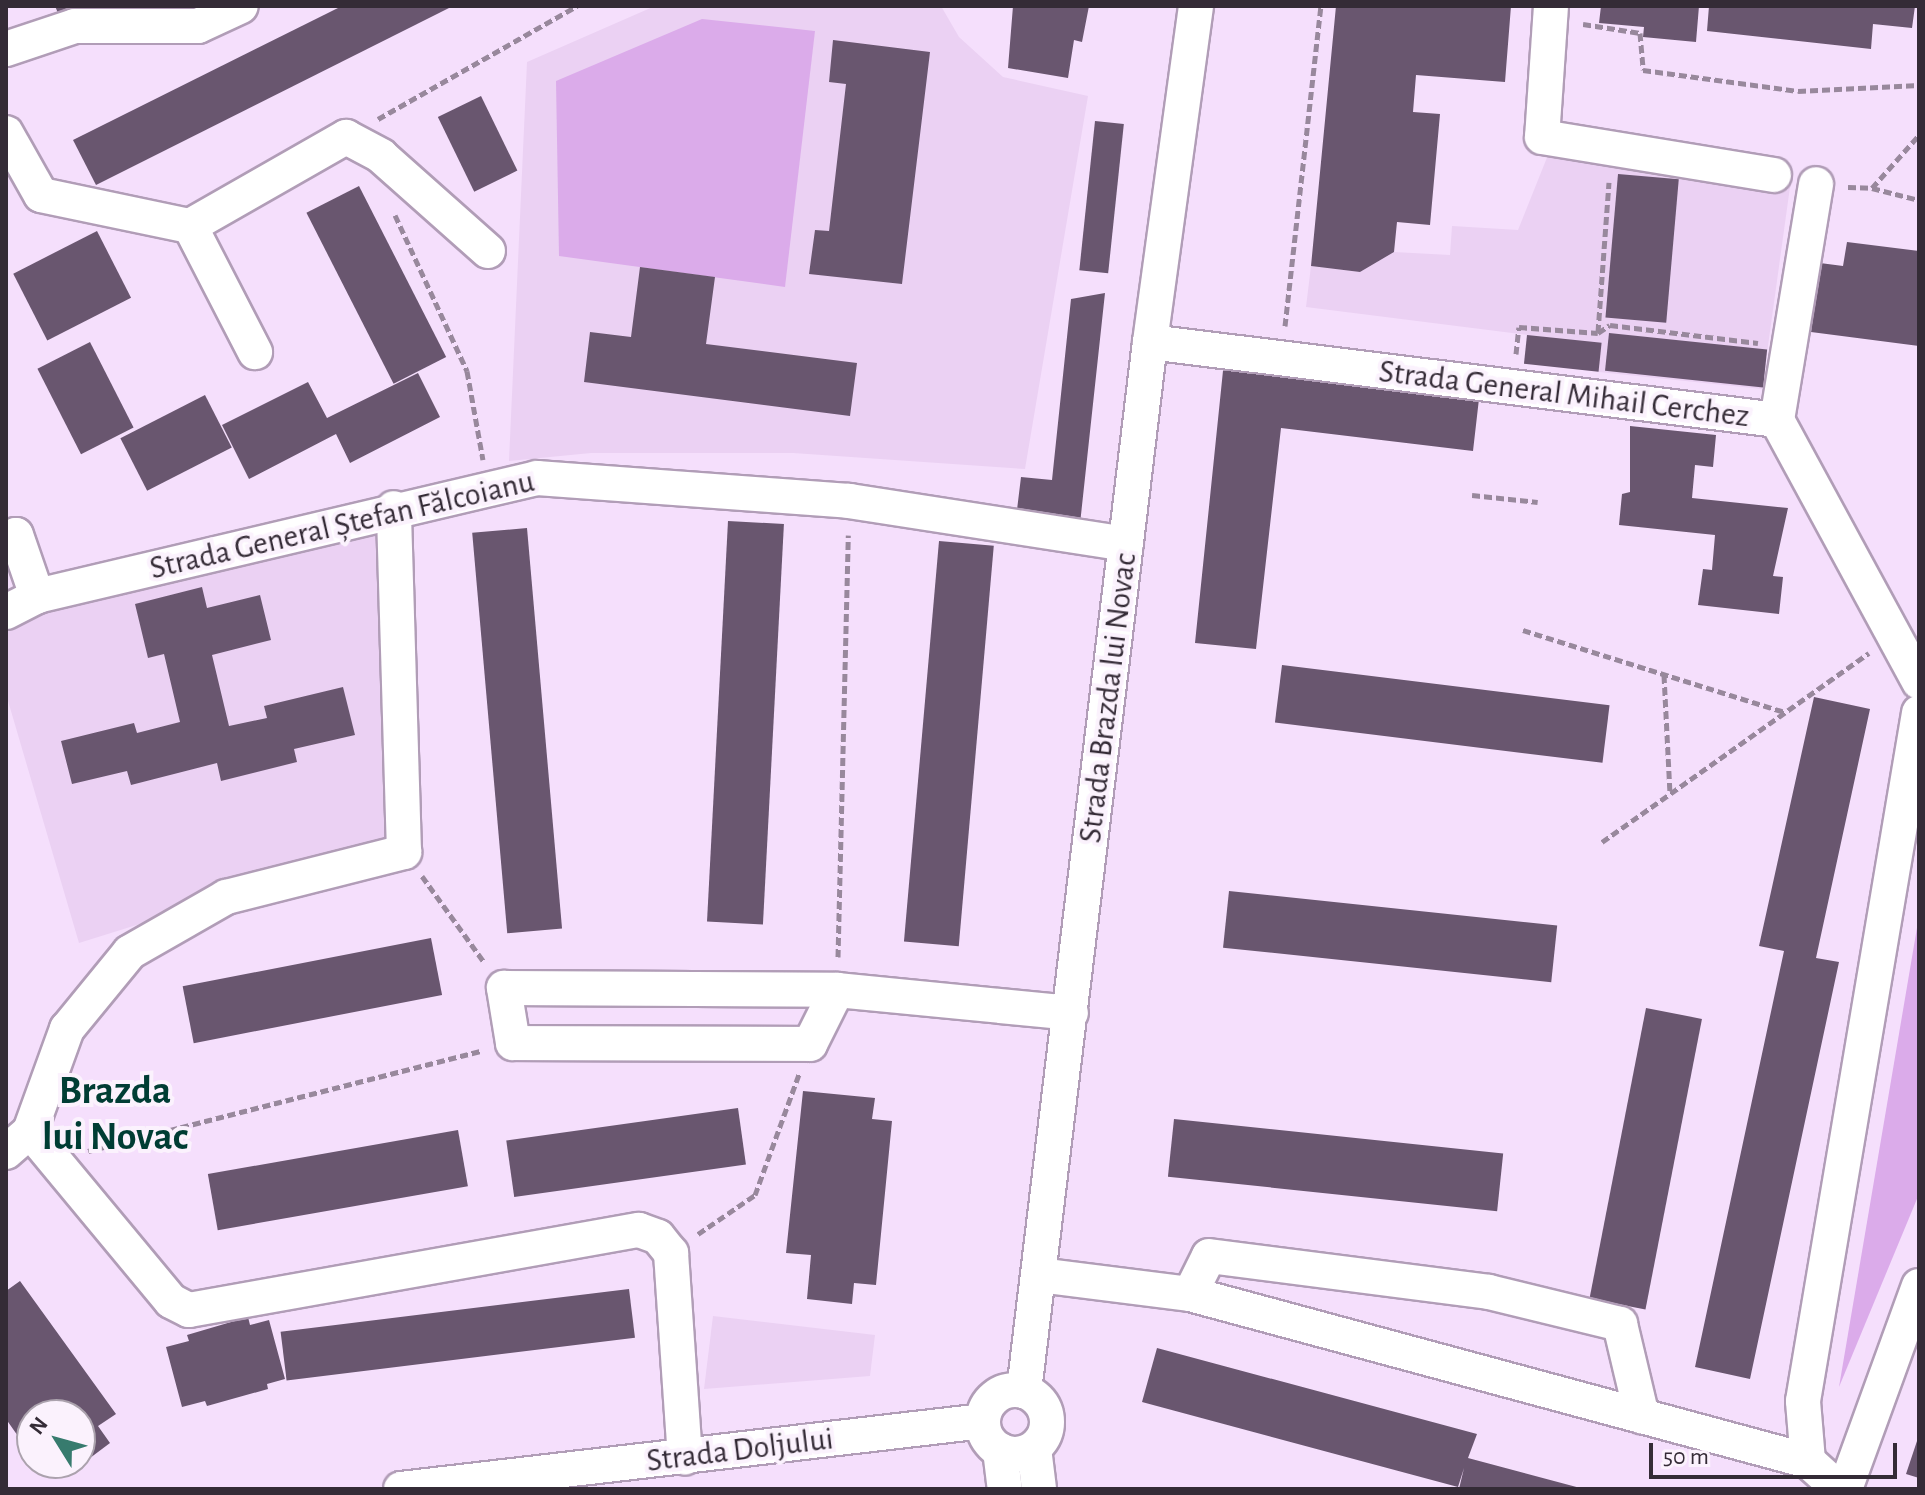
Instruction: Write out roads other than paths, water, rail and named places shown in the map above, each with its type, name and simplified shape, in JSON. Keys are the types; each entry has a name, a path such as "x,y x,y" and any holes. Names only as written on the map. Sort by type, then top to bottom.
{"street":[{"path":"6,49 75,26 193,16 241,6"},
{"name":"Strada Brazda lui Novac","path":"1024,1391 1150,342 1196,6"},
{"path":"1551,13 1542,137 1774,175"},
{"path":"6,133 41,195 190,226 346,137 381,156 488,251"},
{"path":"1777,420 1793,347 1816,184"},
{"path":"190,226 255,352"},
{"name":"Strada General Mihail Cerchez","path":"1150,342 1777,420 1919,682"},
{"name":"Strada General Ștefan Fălcoianu","path":"6,612 37,596 394,508 537,478 849,501 1126,544"},
{"path":"394,508 404,852 226,897 130,952 67,1029 18,1141 54,1159 171,1301 189,1310 639,1230 658,1237 671,1253 670,1469"},
{"path":"11,537 37,596"},
{"path":"1808,1461 1803,1401 1919,713"},
{"path":"837,990 810,1044 513,1043 504,988 837,990 1071,1013"},
{"path":"1190,1294 1209,1256 1489,1292 1620,1324 1642,1416"},
{"path":"1039,1275 1190,1294 1808,1461 1842,1489 1919,1286"},
{"path":"1009,1390 1024,1391 1046,1413 1045,1434 1034,1448 1012,1454 1000,1450 984,1432 983,1421 993,1399 1009,1390"},
{"name":"Strada Doljului","path":"401,1489 670,1469 983,1421"},
{"path":"1034,1448 1039,1489"},
{"path":"1000,1450 1005,1489"}],"district":[{"name":"Brazda lui Novac","path":"115,1114"}]}
